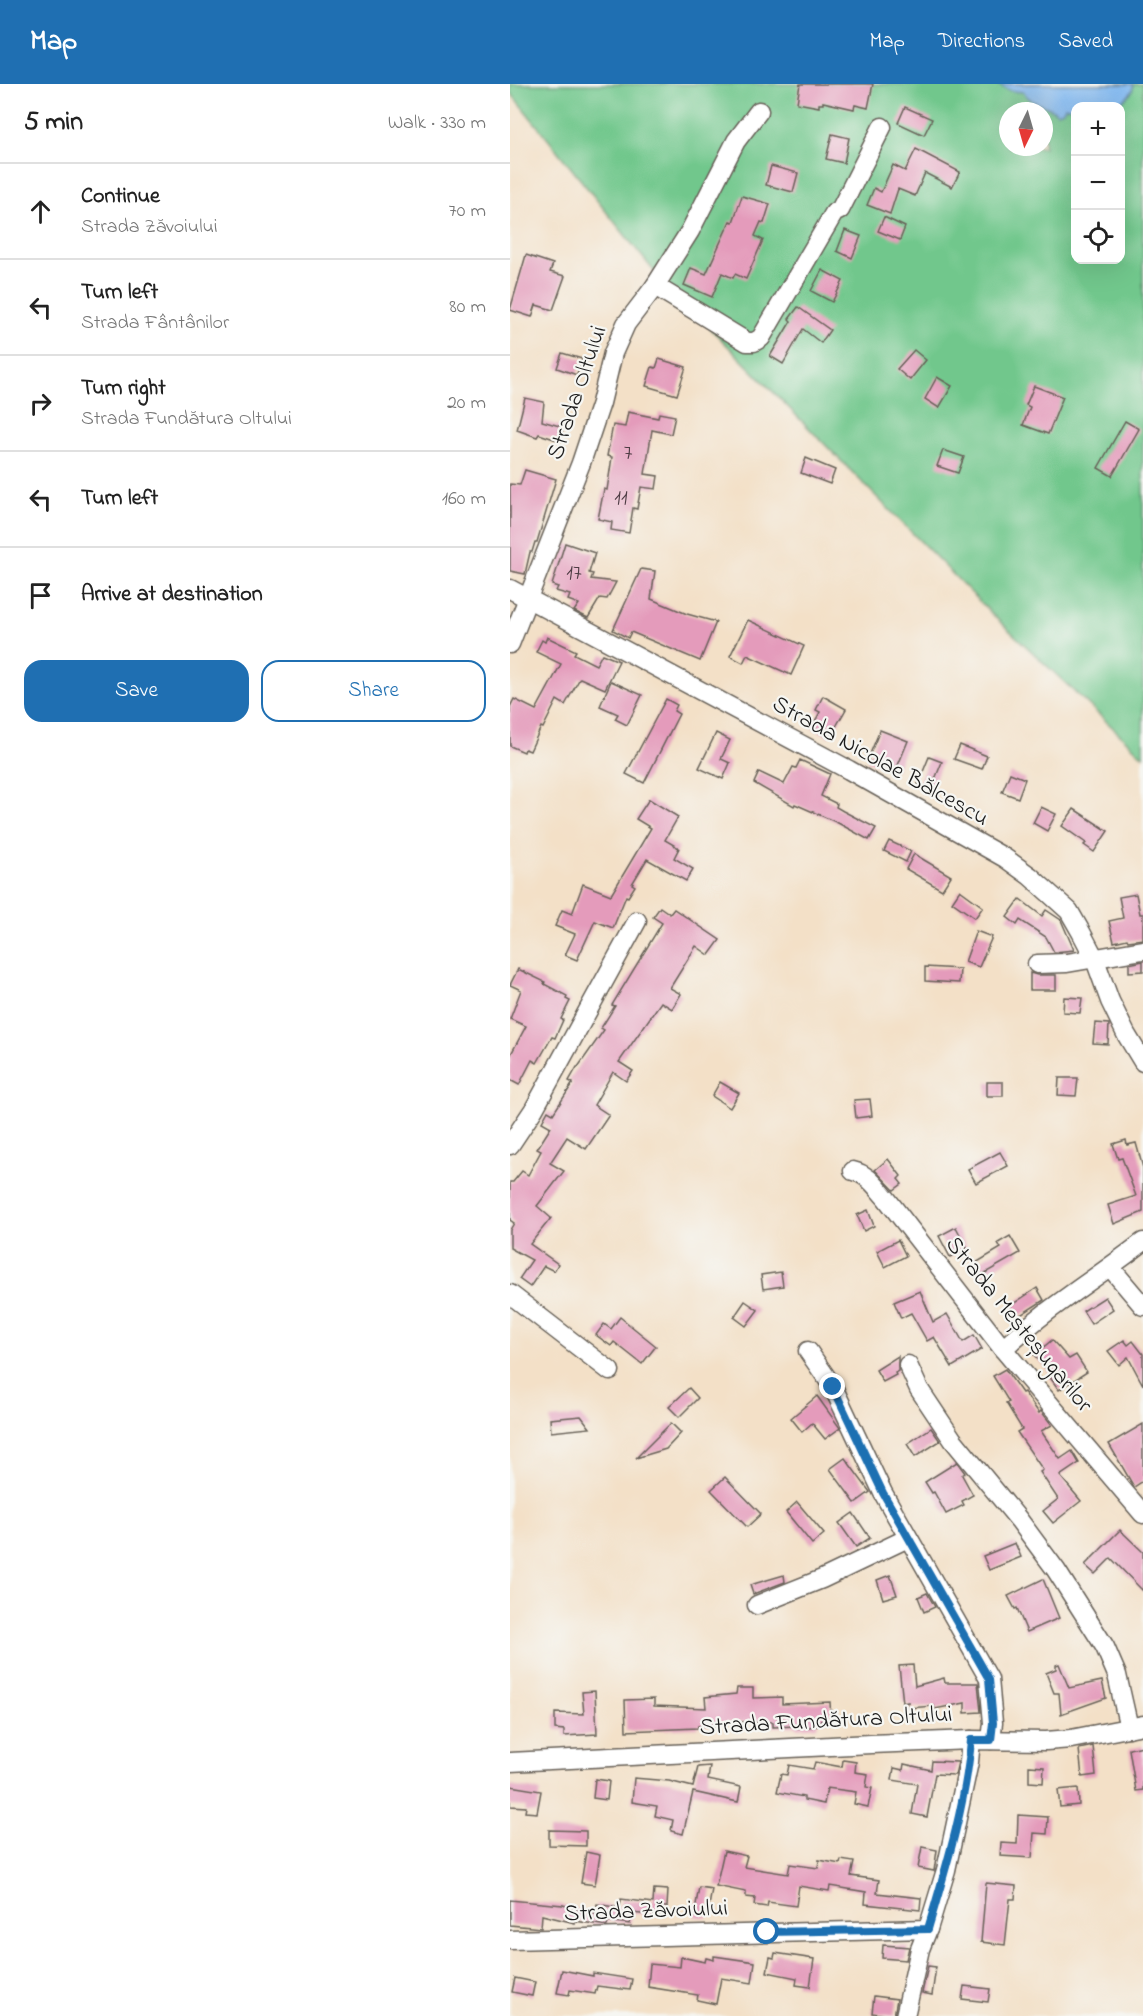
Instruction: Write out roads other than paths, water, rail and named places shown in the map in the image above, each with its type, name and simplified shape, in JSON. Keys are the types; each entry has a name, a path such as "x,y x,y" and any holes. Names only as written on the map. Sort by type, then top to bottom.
{"street":[{"name":"Strada Oltului","path":"510,645 581,463 601,403 614,353 626,324 655,286 690,231 736,141 759,111"},
{"path":"655,286 747,342 754,342 761,338 834,213 840,210 882,127"},
{"name":"Strada Nicolae Bălcescu","path":"510,589 849,770 1005,858 1051,893 1069,911 1094,957 1110,1001 1126,1034 1143,1062"},
{"path":"510,1145 534,1109 637,921"},
{"path":"1037,964 1067,963 1143,950"},
{"name":"Strada Meșteșugarilor","path":"853,1171 868,1178 886,1198 1003,1349 1143,1514"},
{"path":"1003,1349 1054,1306 1110,1268 1143,1242"},
{"path":"1110,1268 1143,1306"},
{"path":"510,1294 610,1371"},
{"path":"808,1351 833,1387 883,1493 989,1679 993,1723 991,1740"},
{"path":"908,1365 919,1389 953,1440 1019,1520 1056,1570 1105,1647 1136,1726"},
{"path":"757,1605 908,1538"},
{"name":"Strada Fundătura Oltului","path":"510,1762 971,1740 1046,1741 1071,1739 1136,1726"},
{"path":"905,2016 920,1949 946,1870 969,1762 971,1740"},
{"name":"Strada Zăvoiului","path":"510,1940 928,1929"}],"water":[{"path":"996,84 1133,84 1132,91 1121,102 1071,102 1071,107 1065,107 1063,111 1057,113 1053,110 1053,102 1034,102 1023,92 1011,91"}]}
